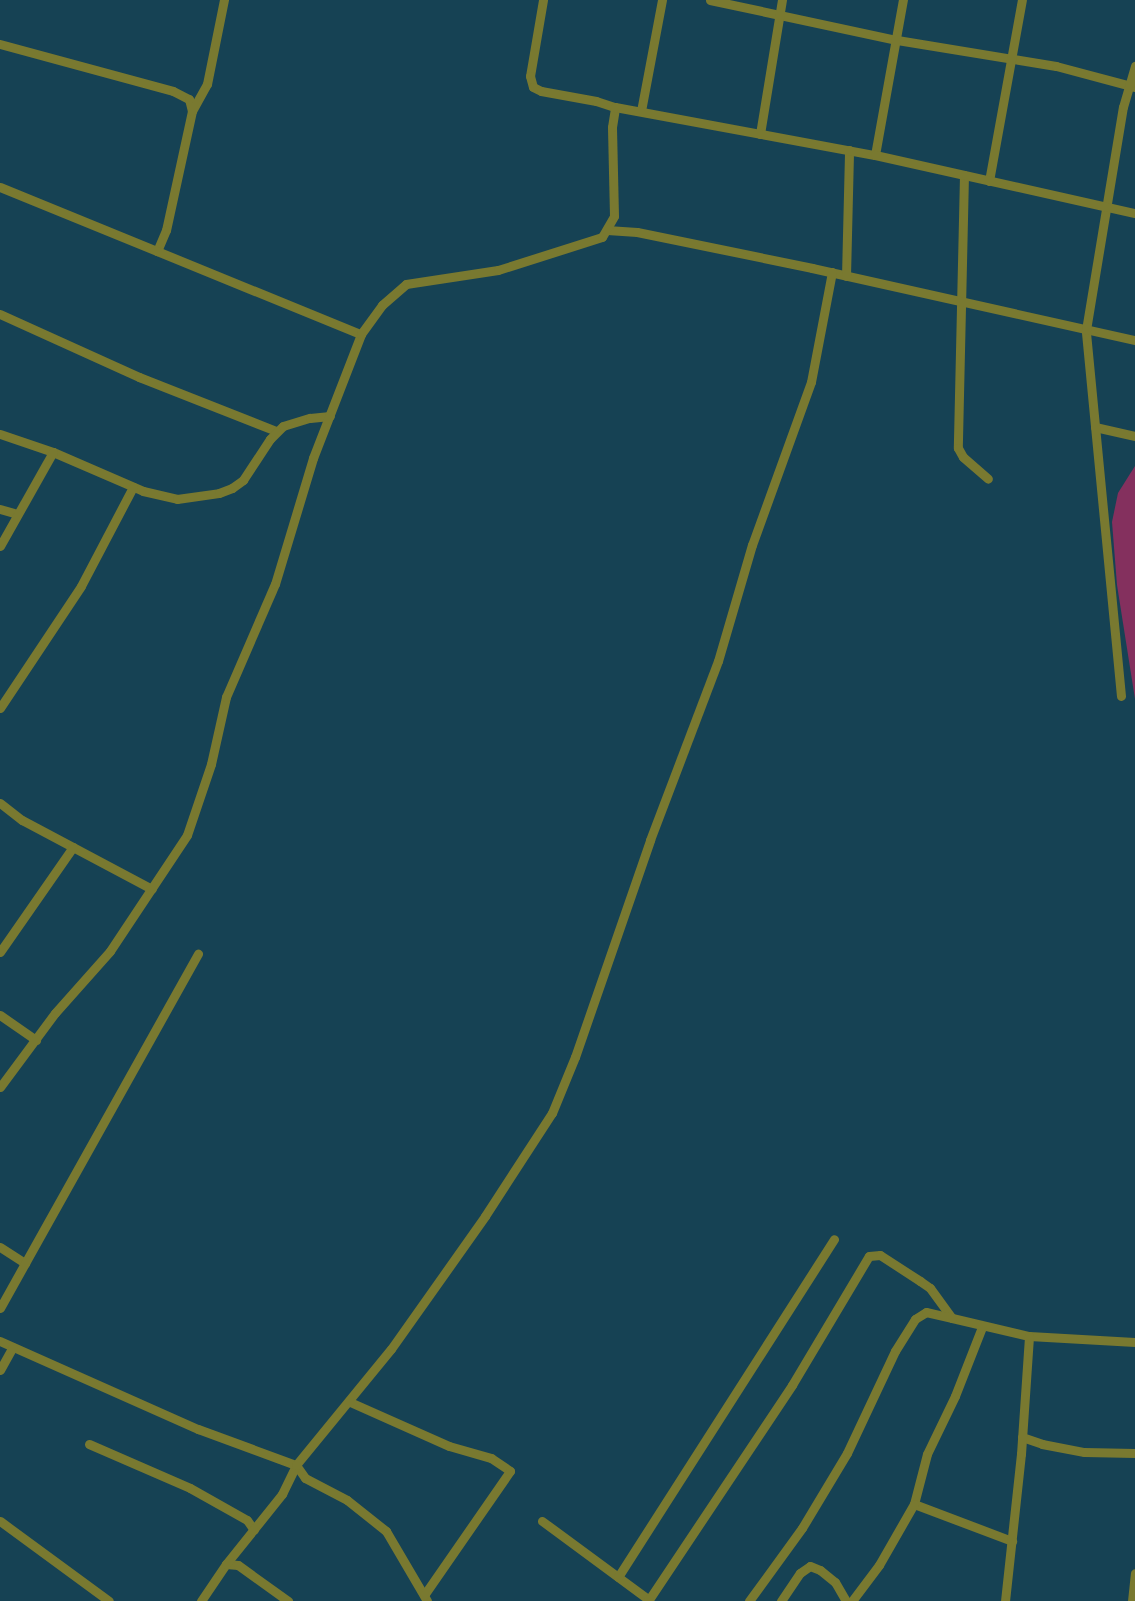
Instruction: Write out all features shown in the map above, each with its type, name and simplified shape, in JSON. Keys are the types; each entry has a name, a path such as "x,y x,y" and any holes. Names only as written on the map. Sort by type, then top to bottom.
{"street":[{"path":"157,251 166,230 192,111 207,84 224,0"},
{"path":"543,0 530,76 533,87 541,92 875,155 1135,213"},
{"path":"641,111 662,0"},
{"path":"710,0 897,40 1056,66 1131,86"},
{"path":"760,134 782,0"},
{"path":"875,155 903,0"},
{"path":"989,181 1022,0"},
{"path":"0,44 181,94 191,101 192,111"},
{"path":"1121,696 1086,330 1135,66"},
{"path":"607,230 614,209 612,128 615,107"},
{"path":"846,276 849,150"},
{"path":"964,175 957,448 963,457 988,479"},
{"path":"0,187 361,334"},
{"path":"0,1087 70,995 110,951 187,835 211,764 226,697 275,585 313,458 361,334 382,305 406,284 498,270 587,243 607,230 637,232 832,272 1135,340"},
{"path":"201,1601 226,1564 282,1494 296,1465 350,1402 391,1349 541,1133 556,1105 650,840 718,661 752,545 807,393 817,360 832,272"},
{"path":"0,314 139,377 276,431"},
{"path":"0,434 53,452 133,487 177,499 225,490 243,480 276,431 292,422 330,416"},
{"path":"1095,427 1135,436"},
{"path":"0,546 53,452"},
{"path":"0,708 81,586 133,487"},
{"path":"0,509 17,514"},
{"path":"0,803 22,820 152,889"},
{"path":"0,952 73,847"},
{"path":"0,1308 198,954"},
{"path":"0,1015 36,1040"},
{"path":"618,1577 834,1239"},
{"path":"0,1247 25,1263"},
{"path":"542,1521 649,1600 792,1385 869,1256 880,1255 930,1288 952,1318"},
{"path":"749,1601 801,1528 851,1446 895,1351 915,1319 926,1312 982,1327 1029,1336 1135,1342"},
{"path":"852,1601 879,1564 914,1504 927,1454 955,1396 982,1327"},
{"path":"1005,1601 1021,1454 1029,1336"},
{"path":"0,1341 198,1429 296,1465 305,1478 347,1500 386,1531 425,1598 510,1471 491,1458 449,1446 350,1402"},
{"path":"0,1370 13,1347"},
{"path":"1022,1437 1042,1444 1101,1453 1135,1453"},
{"path":"89,1444 190,1488 247,1520 254,1530"},
{"path":"1021,1454 1042,1444"},
{"path":"914,1504 1012,1542"},
{"path":"0,1521 109,1601"},
{"path":"226,1564 238,1565 288,1601"},
{"path":"781,1601 800,1573 810,1566 820,1570 835,1582 846,1601"},
{"path":"1132,1601 1135,1573"}],"shaded area":[{"path":"1135,466 1135,699 1117,585 1112,522 1118,493"}]}
